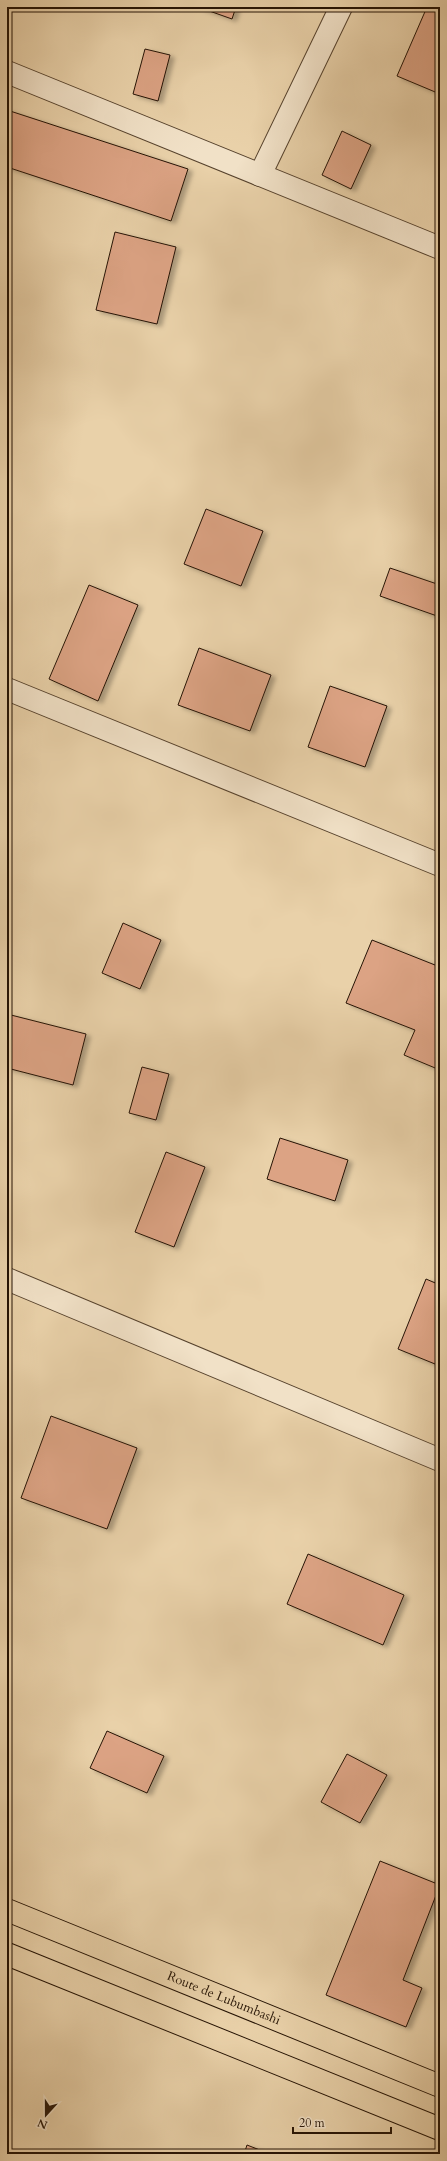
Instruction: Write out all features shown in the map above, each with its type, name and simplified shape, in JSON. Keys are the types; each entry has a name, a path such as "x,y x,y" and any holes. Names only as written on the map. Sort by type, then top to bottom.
{"highway":[{"name":"Route de Lubumbashi","path":"7,1910 440,2086"},
{"path":"7,1954 440,2129"}],"street":[{"path":"260,175 341,7"},
{"path":"7,72 440,248"},
{"path":"7,689 440,866"},
{"path":"7,1279 440,1460"}],"building":[{"path":"198,7 236,7 232,19"},
{"path":"427,7 440,7 440,94 397,76"},
{"path":"145,49 170,55 158,101 133,94"},
{"path":"7,110 188,169 171,221 7,167"},
{"path":"342,131 371,145 351,189 322,175"},
{"path":"115,232 176,247 157,324 96,310"},
{"path":"206,509 263,531 241,586 184,564"},
{"path":"390,568 440,585 440,617 380,596"},
{"path":"89,585 138,605 98,701 49,679"},
{"path":"199,648 271,675 250,731 178,705"},
{"path":"330,686 387,706 365,767 308,747"},
{"path":"123,923 161,940 140,989 102,973"},
{"path":"372,940 440,967 440,1070 404,1055 415,1030 346,1003"},
{"path":"7,1014 86,1034 73,1085 7,1068"},
{"path":"142,1067 169,1074 156,1120 129,1113"},
{"path":"280,1138 348,1160 335,1201 267,1179"},
{"path":"166,1152 205,1167 174,1247 135,1232"},
{"path":"426,1279 440,1285 440,1366 398,1349"},
{"path":"51,1416 137,1448 107,1529 21,1498"},
{"path":"308,1554 404,1595 383,1645 287,1604"},
{"path":"107,1731 164,1756 147,1793 90,1768"},
{"path":"347,1754 387,1775 360,1823 321,1802"},
{"path":"380,1861 440,1885 403,1980 422,1988 406,2027 326,1995"},
{"path":"247,2145 270,2154 244,2154"}]}
